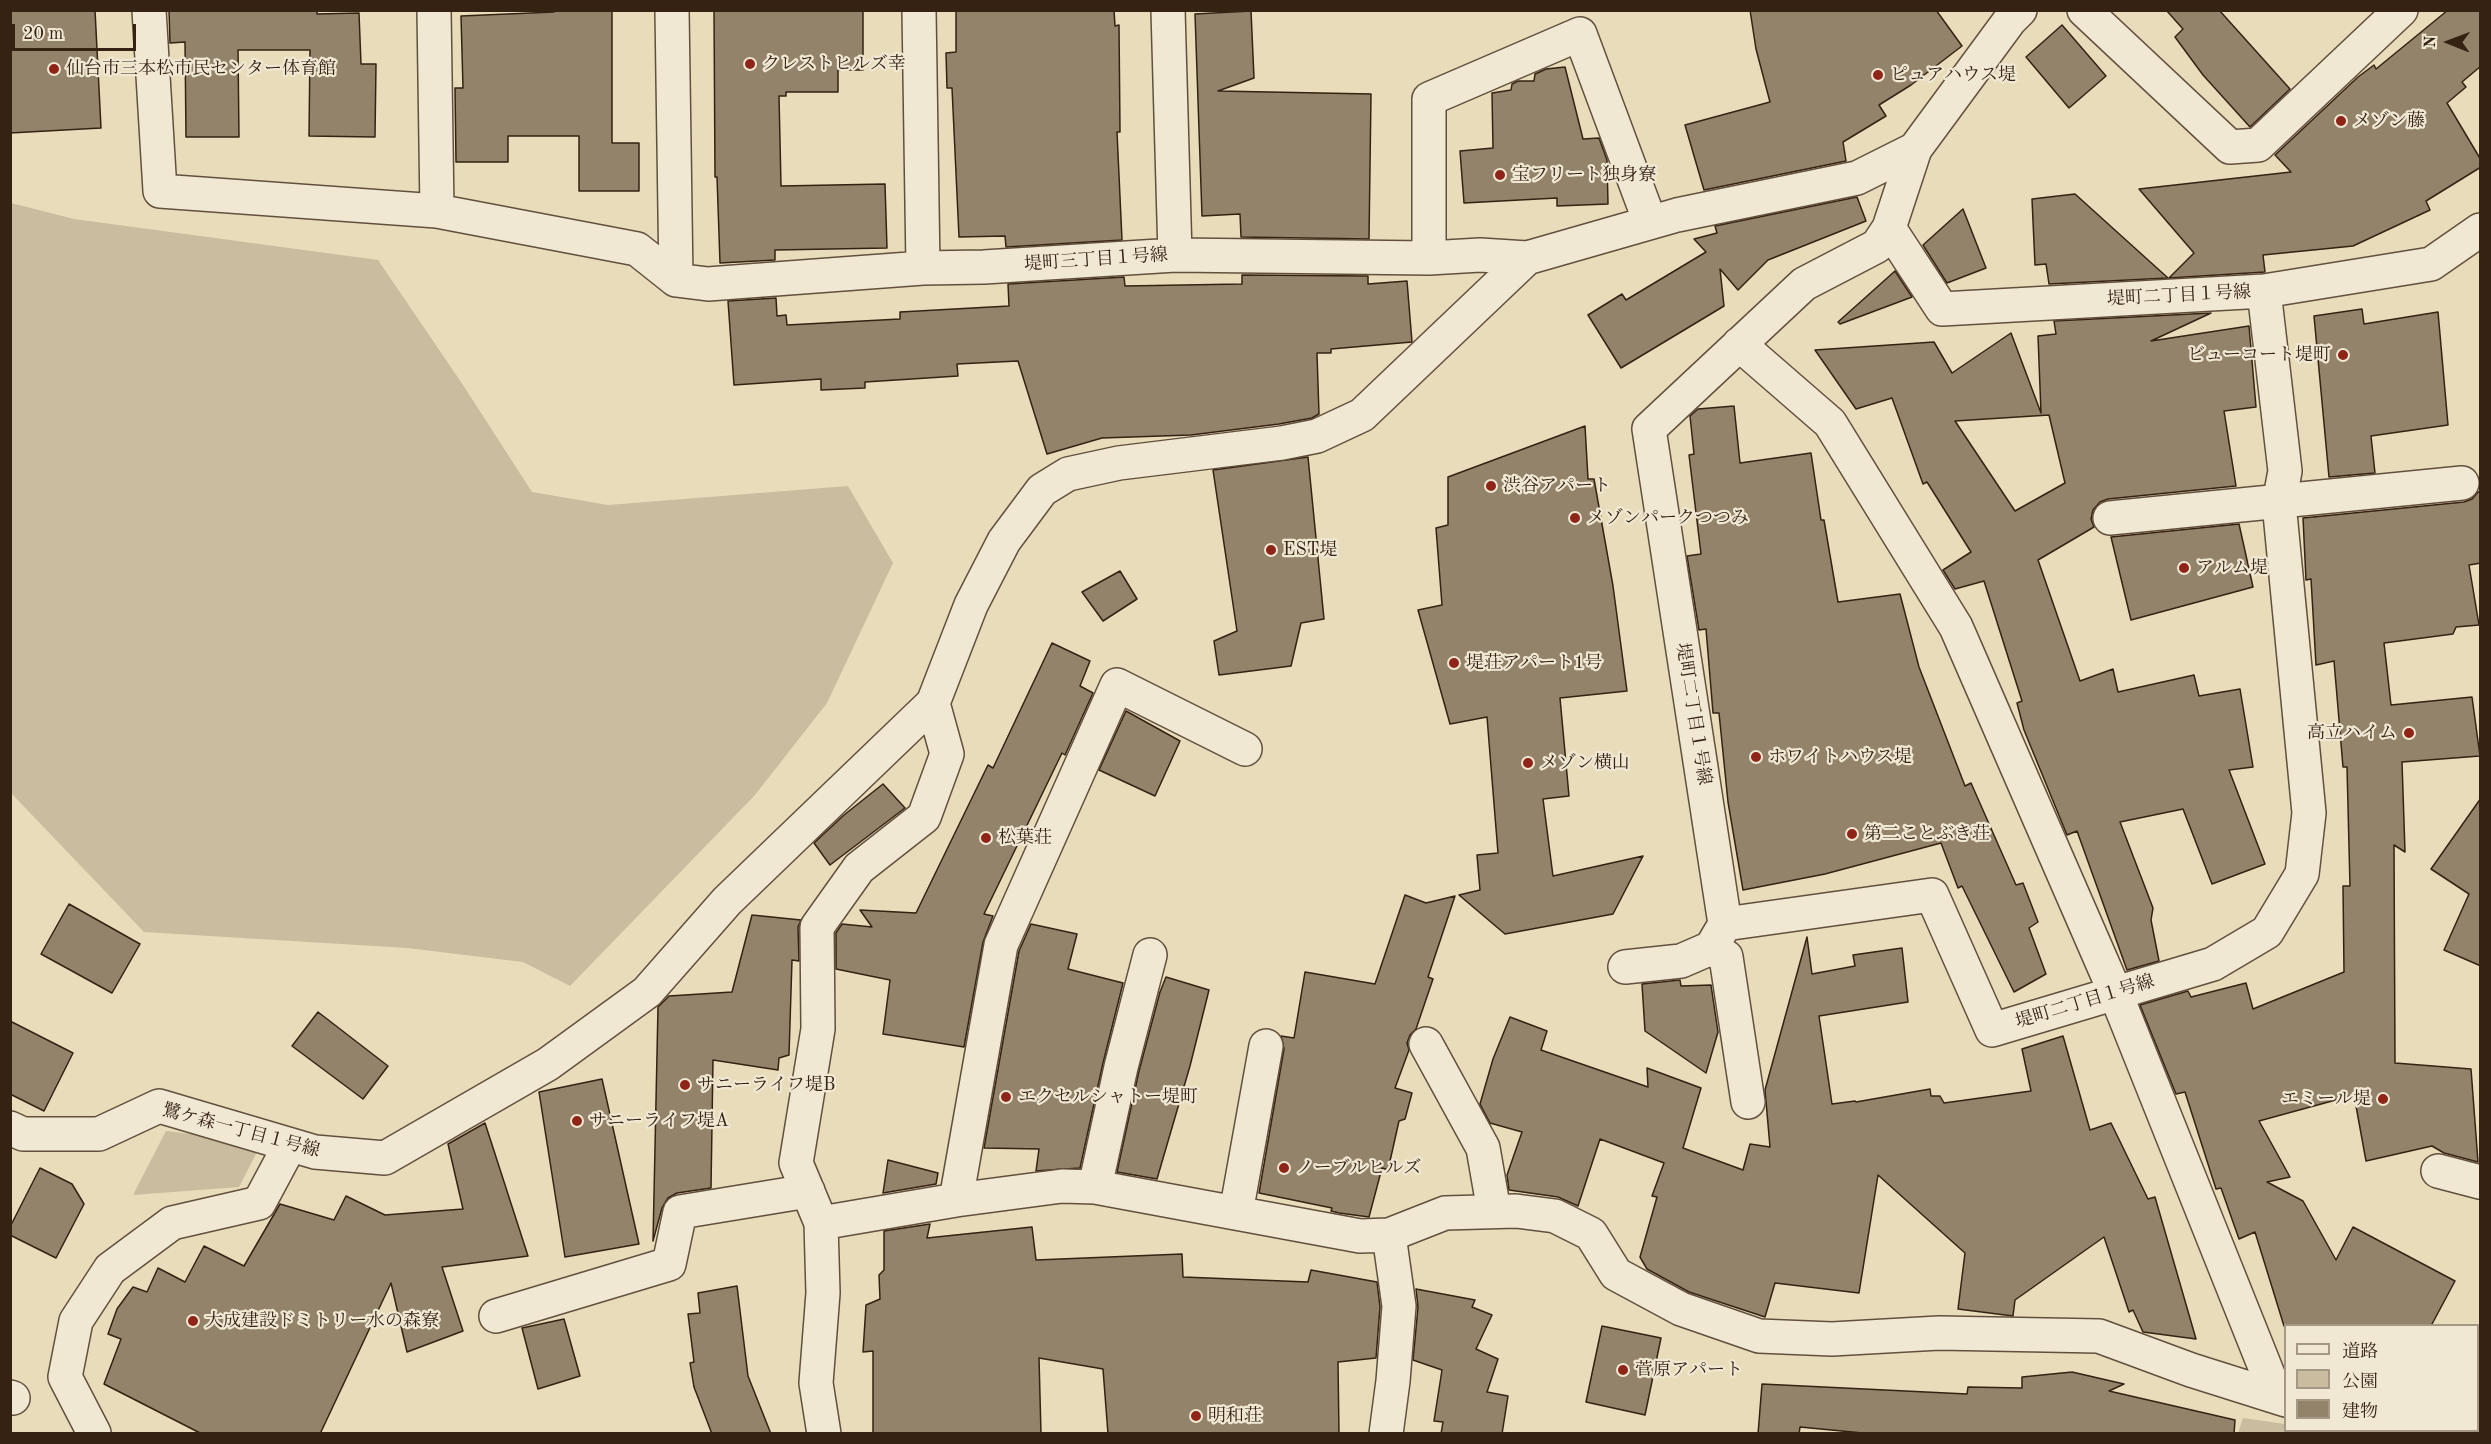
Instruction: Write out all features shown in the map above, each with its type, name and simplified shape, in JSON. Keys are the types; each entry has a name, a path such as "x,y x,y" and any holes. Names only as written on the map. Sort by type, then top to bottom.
{"street":[{"path":"149,10 160,191 436,211 637,249 676,280"},
{"path":"434,10 436,211"},
{"path":"672,10 676,280"},
{"path":"919,10 923,268"},
{"path":"1168,10 1175,255"},
{"path":"824,1434 816,1383 823,1293 821,1222 796,1163 818,1029 817,927 859,868 924,817 947,754 933,703 971,605 1004,541 1042,490 1068,474 1119,463 1282,443 1317,436 1362,415 1527,258 1650,222 1857,178 1915,150 2010,20 2020,10"},
{"path":"2084,10 2230,147 2258,144 2401,10"},
{"path":"1429,258 1429,99 1580,34 1650,222"},
{"name":"堤町二丁目１号線","path":"1889,228 1942,309 2264,291 2285,471 2279,502 2309,813 2302,874 2267,932 2213,964 1992,1030 1932,895 1718,936 1649,429 1803,284 1877,246 1889,228 1915,150"},
{"path":"2264,291 2431,264 2481,230"},
{"name":"堤町三丁目１号線","path":"676,280 708,284 923,268 984,267 1175,255 1429,258 1479,255 1527,258"},
{"path":"1739,344 1830,423 1956,627 2115,992 2281,1398"},
{"path":"2110,518 2462,483"},
{"path":"956,1200 1001,945 1117,685 1245,749"},
{"name":"鷺ケ森一丁目１号線","path":"15,1140 99,1134 159,1106 315,1152 385,1158 548,1064 647,992 728,901 933,703"},
{"path":"1625,966 1681,961 1718,936 1726,957 1748,1102"},
{"path":"1095,1187 1121,1067 1150,955"},
{"path":"1426,1044 1483,1148 1494,1211"},
{"path":"1236,1213 1266,1046"},
{"path":"94,1433 64,1377 76,1321 110,1269 172,1223 259,1203 290,1145"},
{"path":"2438,1171 2481,1182"},
{"path":"821,1222 956,1200 1062,1186 1095,1187 1360,1236 1389,1235 1445,1213 1516,1210 1555,1216 1591,1234 1616,1274 1681,1309 1759,1336 1832,1339 1940,1334 2099,1336 2191,1370 2281,1398"},
{"path":"496,1316 669,1264 680,1212 808,1191"},
{"path":"1386,1434 1399,1306 1389,1235"}],"green space":[{"path":"11,203 74,219 378,260 532,492 608,505 848,486 893,563 827,703 755,795 570,986 523,962 407,948 144,932 11,793"},
{"path":"166,1131 208,1136 258,1150 239,1187 133,1195"},
{"path":"2243,1418 2284,1424 2284,1432 2340,1433 2238,1433"}],"building":[{"name":"仙台市三本松市民センター体育館","path":"10,10 95,10 101,128 10,133"},
{"path":"169,10 317,10 317,14 359,13 361,64 376,64 375,137 309,136 310,50 238,50 239,137 186,137 185,42 170,43"},
{"path":"554,10 612,10 612,143 639,143 639,191 579,191 579,136 508,136 508,162 456,162 455,88 463,88 461,16 554,12"},
{"path":"714,10 863,10 863,70 838,70 838,92 786,92 786,96 779,96 781,186 885,184 887,248 775,250 775,260 720,263 717,177 715,177"},
{"path":"956,10 1114,10 1115,26 1119,25 1120,132 1117,132 1122,240 1006,247 1005,236 959,237 952,88 947,88 946,53 956,52"},
{"path":"1750,10 1936,10 1962,46 1911,85 1879,105 1886,116 1843,142 1846,161 1704,190 1685,125 1770,102 1756,49"},
{"path":"2166,10 2219,10 2290,89 2250,127 2203,75 2175,37 2183,29"},
{"path":"2448,10 2481,10 2481,66 2462,82 2466,87 2447,103 2481,160 2481,167 2426,201 2430,210 2353,246 2263,255 2265,272 2169,278 2194,253 2139,189 2291,172 2275,155 2358,77 2374,65 2376,69"},
{"path":"1251,11 1254,78 1218,91 1371,94 1369,239 1241,237 1240,214 1202,216 1195,14"},
{"path":"2062,25 2106,76 2069,108 2026,57"},
{"path":"1565,67 1583,139 1599,138 1607,160 1608,204 1557,206 1557,198 1464,203 1460,151 1493,148 1492,93 1511,90 1512,84 1518,81 1534,81 1535,74 1546,69"},
{"path":"2075,194 2168,278 2049,284 2046,264 2035,265 2032,199"},
{"path":"1857,197 1866,221 1768,260 1738,290 1720,269 1724,306 1621,368 1588,315 1622,294 1626,300 1706,252 1694,239 1717,233 1715,226"},
{"path":"1963,209 1986,268 1947,283 1923,245"},
{"path":"1895,271 1912,297 1840,324 1838,322"},
{"path":"1242,275 1368,276 1368,284 1407,281 1412,342 1331,349 1331,353 1317,353 1319,414 1312,418 1191,435 1102,438 1047,454 1018,361 957,364 958,376 865,382 865,388 821,390 821,379 734,385 728,301 776,298 777,316 786,315 787,325 900,319 900,312 1009,306 1008,284 1124,277 1125,286 1242,284"},
{"path":"2362,309 2364,324 2438,312 2448,425 2371,436 2375,473 2329,477 2314,316"},
{"path":"2211,313 2151,341 2249,326 2256,407 2224,411 2236,486 2108,499 2100,502 2093,510 2091,519 2094,527 2038,560 2080,681 2113,669 2118,692 2194,675 2199,696 2240,689 2253,767 2229,770 2265,864 2212,884 2183,809 2120,822 2153,908 2151,920 2159,961 2127,970 2077,831 2067,835 2024,730 2017,703 2022,701 1984,581 1955,589 1943,570 1971,552 1927,482 1923,484 1892,398 1856,409 1815,350 1934,342 1952,373 2011,333 2041,413 2038,336 2056,334 2054,321","holes":["2049,415 2065,483 2015,511 1955,421"]},
{"path":"1734,406 1740,463 1811,453 1821,520 1824,520 1838,602 1900,594 1919,667 1965,786 1971,783 2016,885 2023,883 2038,922 2029,928 2046,974 2014,992 1962,886 1958,888 1941,843 1825,874 1743,890 1728,802 1719,713 1713,713 1706,629 1699,630 1687,556 1701,554 1689,455 1694,454 1690,416 1698,409"},
{"path":"1585,426 1588,479 1594,479 1613,586 1627,691 1560,698 1569,796 1543,799 1553,876 1643,856 1613,914 1505,934 1459,895 1480,890 1477,855 1498,853 1487,717 1450,724 1418,610 1442,605 1436,528 1448,525 1448,477"},
{"name":"EST堤","path":"1308,457 1324,619 1301,623 1291,666 1219,675 1214,641 1237,631 1213,470"},
{"path":"2478,492 2481,492 2481,563 2469,565 2479,625 2456,627 2453,634 2384,643 2391,705 2472,697 2480,756 2402,762 2405,852 2394,845 2395,1063 2471,1069 2478,1162 2444,1153 2432,1146 2366,1161 2354,1095 2259,1121 2290,1177 2267,1182 2303,1201 2336,1260 2353,1227 2455,1281 2432,1324 2284,1324 2284,1326 2255,1232 2239,1239 2221,1188 2216,1189 2185,1092 2176,1094 2140,1005 2188,991 2191,997 2246,983 2253,1009 2344,972 2343,886 2350,886 2347,767 2343,767 2334,661 2316,665 2311,579 2306,580 2303,518 2464,502 2472,499"},
{"name":"アルム堤","path":"2239,524 2253,587 2131,620 2111,537"},
{"path":"1120,571 1137,599 1103,621 1082,592"},
{"path":"1052,643 1090,661 1080,686 1093,693 1065,755 1062,753 984,914 993,916 983,942 964,1047 883,1034 890,980 836,969 836,933 842,924 872,927 860,910 916,913 988,765 993,768"},
{"path":"1126,711 1180,741 1155,796 1099,770"},
{"path":"883,784 905,808 830,865 814,843"},
{"path":"2481,798 2481,966 2444,950 2469,894 2431,869"},
{"path":"1405,895 1426,903 1455,896 1428,977 1433,979 1416,1029 1410,1035 1407,1043 1409,1050 1395,1088 1412,1093 1405,1119 1399,1121 1388,1170 1382,1168 1369,1217 1339,1213 1331,1211 1332,1208 1259,1193 1284,1049 1281,1036 1294,1038 1305,972 1375,984"},
{"path":"69,904 140,944 112,993 41,954"},
{"path":"752,915 801,920 798,927 799,961 792,960 789,1055 779,1058 778,1070 713,1060 711,1188 677,1193 668,1198 662,1208 653,1241 658,1007 669,996 732,992"},
{"path":"1031,924 1077,934 1068,969 1123,983 1080,1168 1036,1171 1039,1149 984,1148 1019,951"},
{"path":"1807,937 1812,974 1855,966 1853,955 1902,948 1908,1002 1819,1016 1832,1104 1930,1089 1931,1096 1940,1096 1944,1103 2031,1091 2022,1049 2063,1036 2090,1130 2111,1123 2148,1199 2155,1197 2196,1339 2143,1332 2133,1310 2129,1312 2104,1237 2015,1300 2013,1316 1958,1309 1965,1253 1878,1175 1859,1293 1775,1283 1765,1317 1689,1292 1647,1269 1640,1257 1657,1197 1652,1196 1664,1163 1600,1139 1578,1206 1558,1197 1509,1190 1507,1175 1522,1132 1490,1123 1480,1104 1493,1059 1510,1017 1547,1031 1541,1050 1648,1087 1647,1068 1701,1088 1683,1148 1743,1170 1750,1144 1770,1147 1765,1090"},
{"path":"1166,977 1209,990 1190,1066 1157,1179 1117,1172 1139,1071"},
{"path":"1680,980 1681,986 1711,985 1718,1032 1706,1073 1645,1031 1642,984"},
{"path":"318,1012 388,1066 363,1099 292,1046"},
{"path":"10,1021 73,1053 44,1111 10,1094"},
{"path":"602,1079 639,1244 565,1257 539,1092"},
{"path":"485,1123 528,1256 442,1267 463,1331 407,1352 391,1283 320,1434 202,1434 104,1384 121,1339 108,1334 117,1309 133,1287 147,1292 158,1268 185,1282 204,1246 244,1266 280,1204 334,1220 346,1196 385,1215 463,1209 448,1144"},
{"path":"888,1160 938,1173 936,1184 883,1193"},
{"path":"40,1168 72,1184 84,1204 56,1258 10,1235 10,1227"},
{"path":"930,1224 927,1238 1032,1227 1036,1260 1182,1254 1183,1277 1308,1282 1311,1270 1377,1282 1380,1307 1376,1358 1338,1362 1339,1434 1108,1434 1103,1369 1039,1358 1041,1434 873,1434 873,1351 863,1352 866,1305 880,1299 879,1275 884,1270 884,1231"},
{"path":"737,1286 748,1376 771,1434 712,1434 694,1387 690,1363 694,1362 688,1314 700,1313 698,1293"},
{"path":"1416,1289 1475,1300 1472,1307 1492,1315 1476,1349 1498,1359 1487,1392 1508,1396 1502,1434 1441,1434 1443,1422 1434,1421 1442,1370 1413,1360 1418,1307"},
{"path":"564,1319 580,1376 538,1389 522,1328"},
{"name":"菅原アパート","path":"1602,1326 1661,1338 1645,1415 1586,1402"},
{"path":"2072,1372 2124,1384 2109,1391 2235,1420 2234,1434 1873,1434 1800,1427 1799,1434 1758,1434 1762,1384 1967,1394 1968,1387 2022,1388 2022,1377"}],"place":[{"name":"クレストヒルズ幸","path":"750,64"},
{"name":"仙台市三本松市民センター体育館","path":"54,69"},
{"name":"ピュアハウス堤","path":"1878,75"},
{"name":"メゾン藤","path":"2341,121"},
{"name":"宝フリート独身寮","path":"1500,175"},
{"name":"ビューコート堤町","path":"2343,355"},
{"name":"渋谷アパート","path":"1491,486"},
{"name":"メゾンパークつつみ","path":"1575,518"},
{"name":"EST堤","path":"1271,550"},
{"name":"アルム堤","path":"2184,568"},
{"name":"堤荘アパート1号","path":"1454,663"},
{"name":"高立ハイム","path":"2409,733"},
{"name":"ホワイトハウス堤","path":"1756,757"},
{"name":"メゾン横山","path":"1528,763"},
{"name":"第二ことぶき荘","path":"1852,834"},
{"name":"松葉荘","path":"986,838"},
{"name":"サニーライフ堤B","path":"685,1085"},
{"name":"エクセルシャトー堤町","path":"1006,1097"},
{"name":"エミール堤","path":"2383,1099"},
{"name":"サニーライフ堤A","path":"577,1121"},
{"name":"ノーブルヒルズ","path":"1284,1168"},
{"name":"大成建設ドミトリー水の森寮","path":"193,1321"},
{"name":"菅原アパート","path":"1623,1370"},
{"name":"明和荘","path":"1196,1416"}]}
